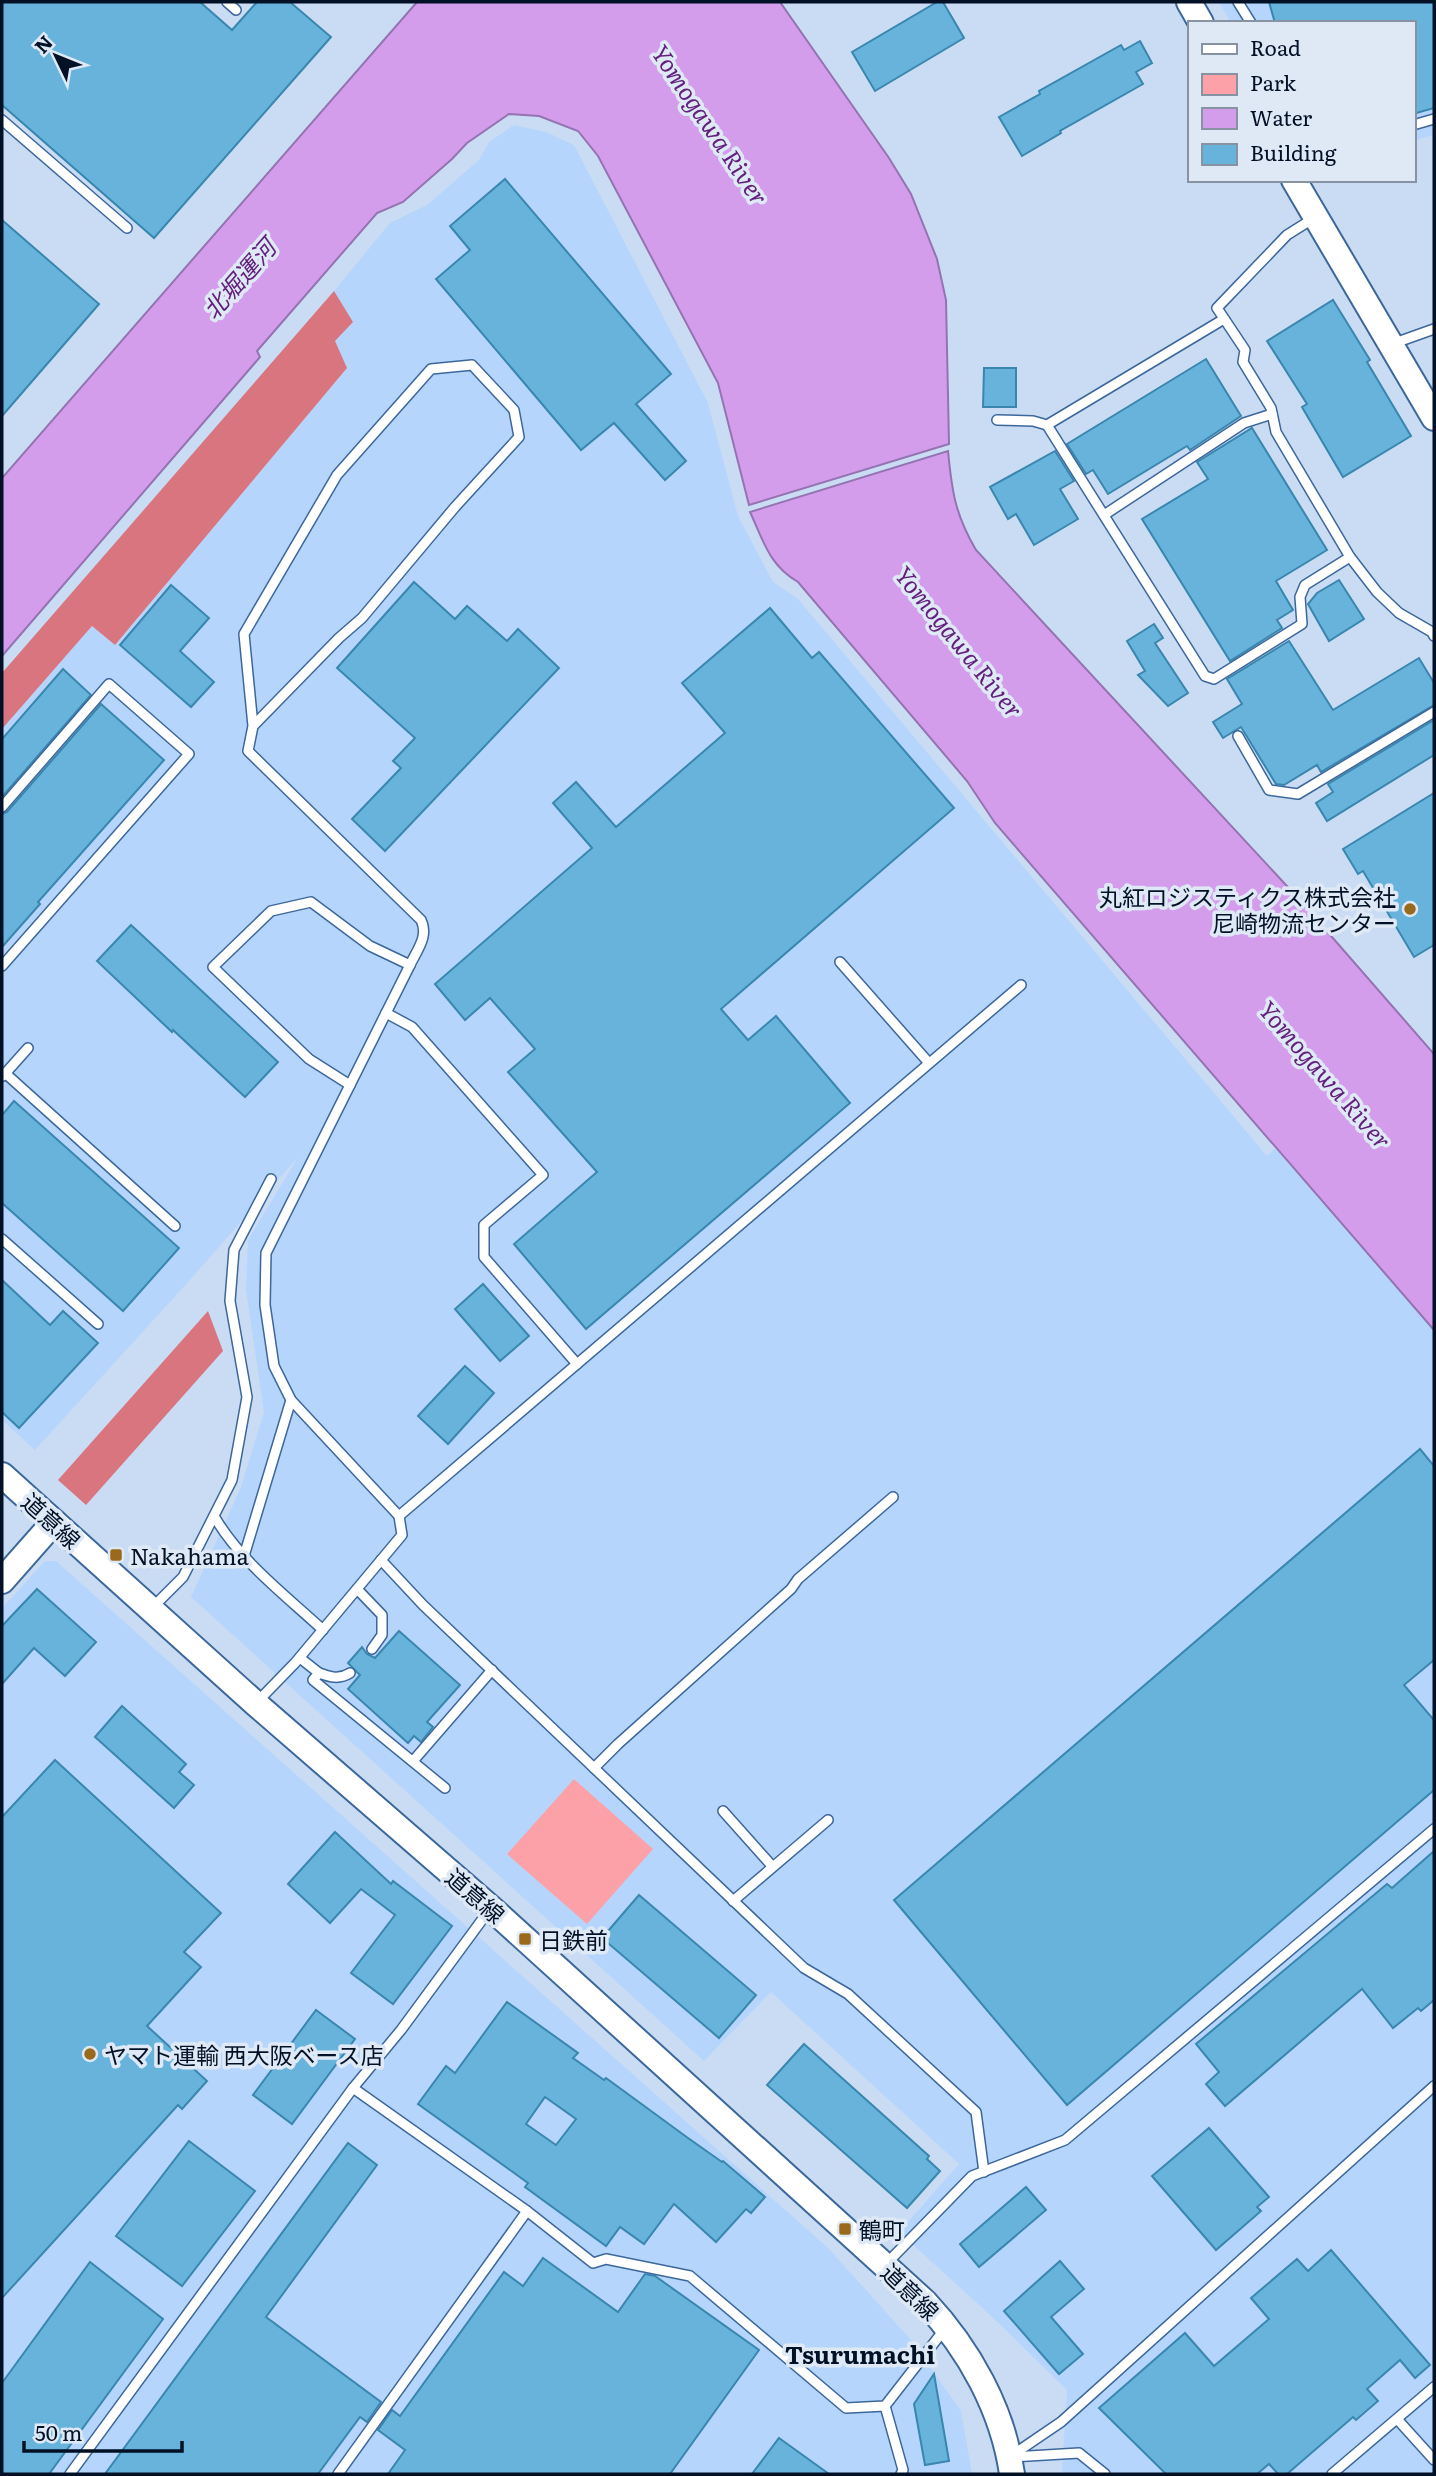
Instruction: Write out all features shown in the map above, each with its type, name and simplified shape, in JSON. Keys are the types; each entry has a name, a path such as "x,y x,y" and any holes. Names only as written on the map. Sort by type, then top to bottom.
{"street":[{"path":"1189,2 1200,21"},
{"path":"1295,182 1434,418"},
{"name":"道意線","path":"2,1475 256,1704 491,1908 925,2302 961,2343 986,2390 1011,2465"},
{"path":"2,1581 54,1522"}],"lane":[{"path":"227,2 236,10"},
{"path":"1238,2 1250,21"},
{"path":"1415,124 1434,119"},
{"path":"2,120 127,229"},
{"path":"1316,217 1287,234 1217,308 1245,350 1243,362 1272,414 1276,432 1350,557 1377,592 1399,614 1432,632 1434,636"},
{"path":"1048,425 1224,319"},
{"path":"1391,345 1434,329"},
{"path":"253,726 362,618 455,507 519,437 514,410 472,365 431,369 337,475 244,634 253,726 248,751 421,920 425,928 425,935 266,1253 265,1305 274,1366 291,1400 399,1516 402,1535 300,1658 256,1704"},
{"path":"1104,515 1244,423 1272,414"},
{"path":"997,420 1033,421 1048,425 1205,676 1214,679 1302,624 1300,597 1305,585 1350,557"},
{"path":"2,807 109,684 189,754 2,966"},
{"path":"1238,736 1269,790 1298,794 1434,712"},
{"path":"350,1085 309,1059 213,967 271,911 311,902 370,946 410,965"},
{"path":"840,962 929,1063"},
{"path":"399,1516 1021,985"},
{"path":"386,1013 412,1027 543,1175 484,1226 484,1257 577,1364"},
{"path":"28,1048 3,1075 174,1226"},
{"path":"151,1609 183,1577 232,1480 247,1397 230,1301 234,1250 271,1179"},
{"path":"2,1239 98,1324"},
{"path":"244,1556 291,1400"},
{"path":"594,1768 791,1589 798,1578 893,1497"},
{"path":"214,1516 223,1532 244,1556 323,1630"},
{"path":"381,1560 422,1605 804,1968 848,1994 976,2112 984,2172"},
{"path":"357,1590 382,1615 382,1635 372,1649"},
{"path":"300,1658 319,1673 333,1678 350,1673"},
{"path":"413,1761 492,1670"},
{"path":"319,1673 313,1680 445,1788"},
{"path":"723,1811 772,1866"},
{"path":"733,1901 828,1820"},
{"path":"884,2265 972,2176 1065,2140 1434,1829"},
{"path":"70,2474 353,2088 401,2030 491,1908"},
{"path":"1011,2465 1434,2086"},
{"path":"353,2088 527,2211 593,2263 606,2259 690,2276 846,2408 884,2406 947,2326"},
{"path":"338,2474 527,2211"},
{"path":"1332,2474 1434,2387"},
{"path":"884,2406 903,2470 901,2474"},
{"path":"1397,2419 1434,2460"},
{"path":"1011,2465 1079,2453 1105,2474"}],"shaded area":[{"path":"1219,2 1434,2 1434,135 1415,140 1415,21 1230,21"},
{"path":"514,125 546,132 574,145 708,403 738,516 773,582 797,598 1267,1156 1275,1148 1434,1330 1434,2474 1062,2474 1067,2390 899,2232 959,2164 771,1992 704,2061 191,1597 241,1487 264,1412 246,1290 248,1240 298,1157 35,1450 2,1420 2,729 92,626 115,645 347,368 334,341 353,322 334,291 390,223 427,205 479,160 489,142"},
{"path":"334,291 353,322 335,341 347,368 115,645 92,626 2,729 2,673"},
{"path":"208,1311 223,1351 86,1505 58,1480"},
{"path":"45,1561 56,1561 828,2248 911,2340 961,2411 972,2474 2,2474 2,1608"}],"green space":[{"path":"574,1779 653,1849 587,1924 507,1854"}],"water":[{"path":"417,2 780,2 889,158 911,194 937,259 946,300 949,444 749,505 718,383 598,156 578,131 539,116 509,114 467,143 403,202 377,213 257,351 260,357 2,656 2,478"},
{"name":"Yomogawa River","path":"948,451 956,502 963,525 976,550 1298,898 1434,1054 1434,1330 995,823 967,781 798,582 780,568 768,552 750,512"}],"building":[{"path":"2,2 200,2 232,30 257,2 290,2 331,37 154,238 2,105"},
{"path":"937,2 943,2 964,38 875,91 852,52"},
{"path":"1269,2 1434,2 1434,108 1415,113 1415,21 1274,21"},
{"path":"1140,41 1152,63 1136,72 1143,84 1022,156 999,117 1121,45 1124,50"},
{"path":"505,179 671,374 636,404 686,461 665,480 614,423 581,450 436,279 470,250 450,226"},
{"path":"2,220 99,304 2,416"},
{"path":"1333,300 1370,360 1367,362 1411,436 1343,477 1302,407 1307,404 1267,341"},
{"path":"1206,359 1241,416 1190,450 1187,446 1108,494 1093,470 1086,474 1067,444"},
{"path":"984,368 1016,368 1016,407 983,407"},
{"path":"1252,428 1327,550 1276,581 1293,610 1277,620 1282,628 1230,661 1142,519 1208,479 1197,462"},
{"path":"1055,451 1074,481 1060,489 1078,519 1034,545 1016,514 1008,519 990,487"},
{"path":"1339,580 1364,619 1329,641 1308,604 1317,593"},
{"path":"414,582 455,619 467,606 507,641 518,629 559,668 385,851 352,819 401,768 393,761 415,738 337,668"},
{"path":"171,585 209,618 180,651 214,682 191,707 120,645"},
{"path":"770,608 812,658 819,652 954,808 721,1009 748,1040 776,1016 850,1103 586,1329 514,1244 597,1172 508,1072 535,1049 490,998 465,1020 435,984 592,848 553,803 576,782 616,827 725,733 682,683"},
{"path":"1154,624 1163,638 1155,643 1188,693 1168,706 1138,675 1145,671 1127,641"},
{"path":"1289,641 1333,710 1419,658 1434,683 1434,705 1321,772 1317,765 1284,785 1276,784 1241,727 1223,738 1213,722 1242,704 1227,679"},
{"path":"63,669 91,695 2,797 2,739"},
{"path":"101,704 164,760 38,902 40,904 2,947 2,814 7,812"},
{"path":"1434,720 1434,755 1327,821 1316,803 1333,792 1328,784"},
{"name":"丸紅ロジスティクス株式会社 尼崎物流センター","path":"1434,793 1434,945 1414,957 1363,871 1358,874 1343,849"},
{"path":"131,925 278,1062 245,1097 97,961"},
{"path":"14,1101 179,1248 123,1311 2,1203 2,1115"},
{"path":"2,1280 50,1325 63,1311 98,1343 19,1428 2,1412"},
{"path":"483,1284 529,1336 500,1361 455,1309"},
{"path":"465,1366 494,1393 448,1444 418,1416"},
{"path":"1420,1449 1434,1466 1434,1660 1404,1685 1434,1720 1434,1790 1067,2105 894,1900"},
{"path":"37,1589 96,1642 65,1676 34,1648 2,1684 2,1626"},
{"path":"399,1631 460,1685 427,1722 433,1727 421,1742 414,1736 408,1743 348,1689 360,1675 348,1663 362,1647 367,1654 375,1658"},
{"path":"122,1706 186,1764 179,1772 194,1785 174,1808 95,1737"},
{"name":"ヤマト運輸 西大阪ベース店","path":"55,1760 221,1913 184,1952 201,1967 147,2026 207,2081 182,2109 178,2105 2,2298 2,1817"},
{"path":"335,1832 391,1884 393,1881 452,1926 393,2004 351,1973 395,1915 361,1889 330,1923 288,1884"},
{"path":"1434,1851 1434,2000 1421,2011 1418,2008 1393,2028 1362,1989 1225,2106 1206,2084 1219,2072 1196,2044 1387,1884 1392,1888"},
{"path":"639,1895 756,1995 719,2038 602,1938"},
{"path":"507,2002 578,2053 573,2058 604,2080 606,2078 723,2161 765,2197 751,2213 746,2209 716,2242 674,2204 644,2244 620,2227 606,2246 525,2187 528,2183 418,2104 446,2066 455,2073","holes":["545,2097 576,2119 556,2145 526,2124"]},
{"path":"316,2010 355,2039 292,2124 253,2095"},
{"path":"804,2044 929,2156 927,2159 940,2171 907,2208 767,2085"},
{"path":"1209,2128 1269,2197 1257,2207 1261,2211 1216,2250 1152,2176"},
{"path":"189,2141 255,2191 182,2286 116,2236"},
{"path":"348,2143 377,2165 266,2317 381,2402 367,2422 360,2417 318,2474 105,2474"},
{"path":"1026,2187 1046,2210 979,2267 960,2244"},
{"path":"1331,2250 1430,2365 1415,2378 1400,2360 1367,2389 1378,2401 1356,2420 1353,2417 1287,2474 1278,2474 1269,2464 1257,2474 1166,2474 1099,2408 1185,2333 1214,2366 1269,2319 1251,2298 1297,2259 1308,2271"},
{"path":"543,2258 618,2312 645,2274 655,2276 759,2350 670,2474 388,2474 405,2450 378,2430 392,2410 400,2416 504,2272 523,2286"},
{"path":"1060,2261 1084,2289 1051,2317 1083,2354 1059,2374 1004,2311"},
{"path":"90,2262 163,2319 49,2474 2,2474 2,2383"},
{"path":"934,2374 949,2461 925,2465 914,2404"},
{"path":"779,2438 829,2474 752,2474"}],"place":[{"name":"丸紅ロジスティクス株式会社 尼崎物流センター","path":"1410,909"},
{"name":"Nakahama","path":"116,1555"},
{"name":"日鉄前","path":"525,1939"},
{"name":"ヤマト運輸 西大阪ベース店","path":"90,2054"},
{"name":"鶴町","path":"845,2229"}],"district":[{"name":"Tsurumachi","path":"860,2353"}],"water label":[{"name":"北堀運河","path":"238,278"}]}
